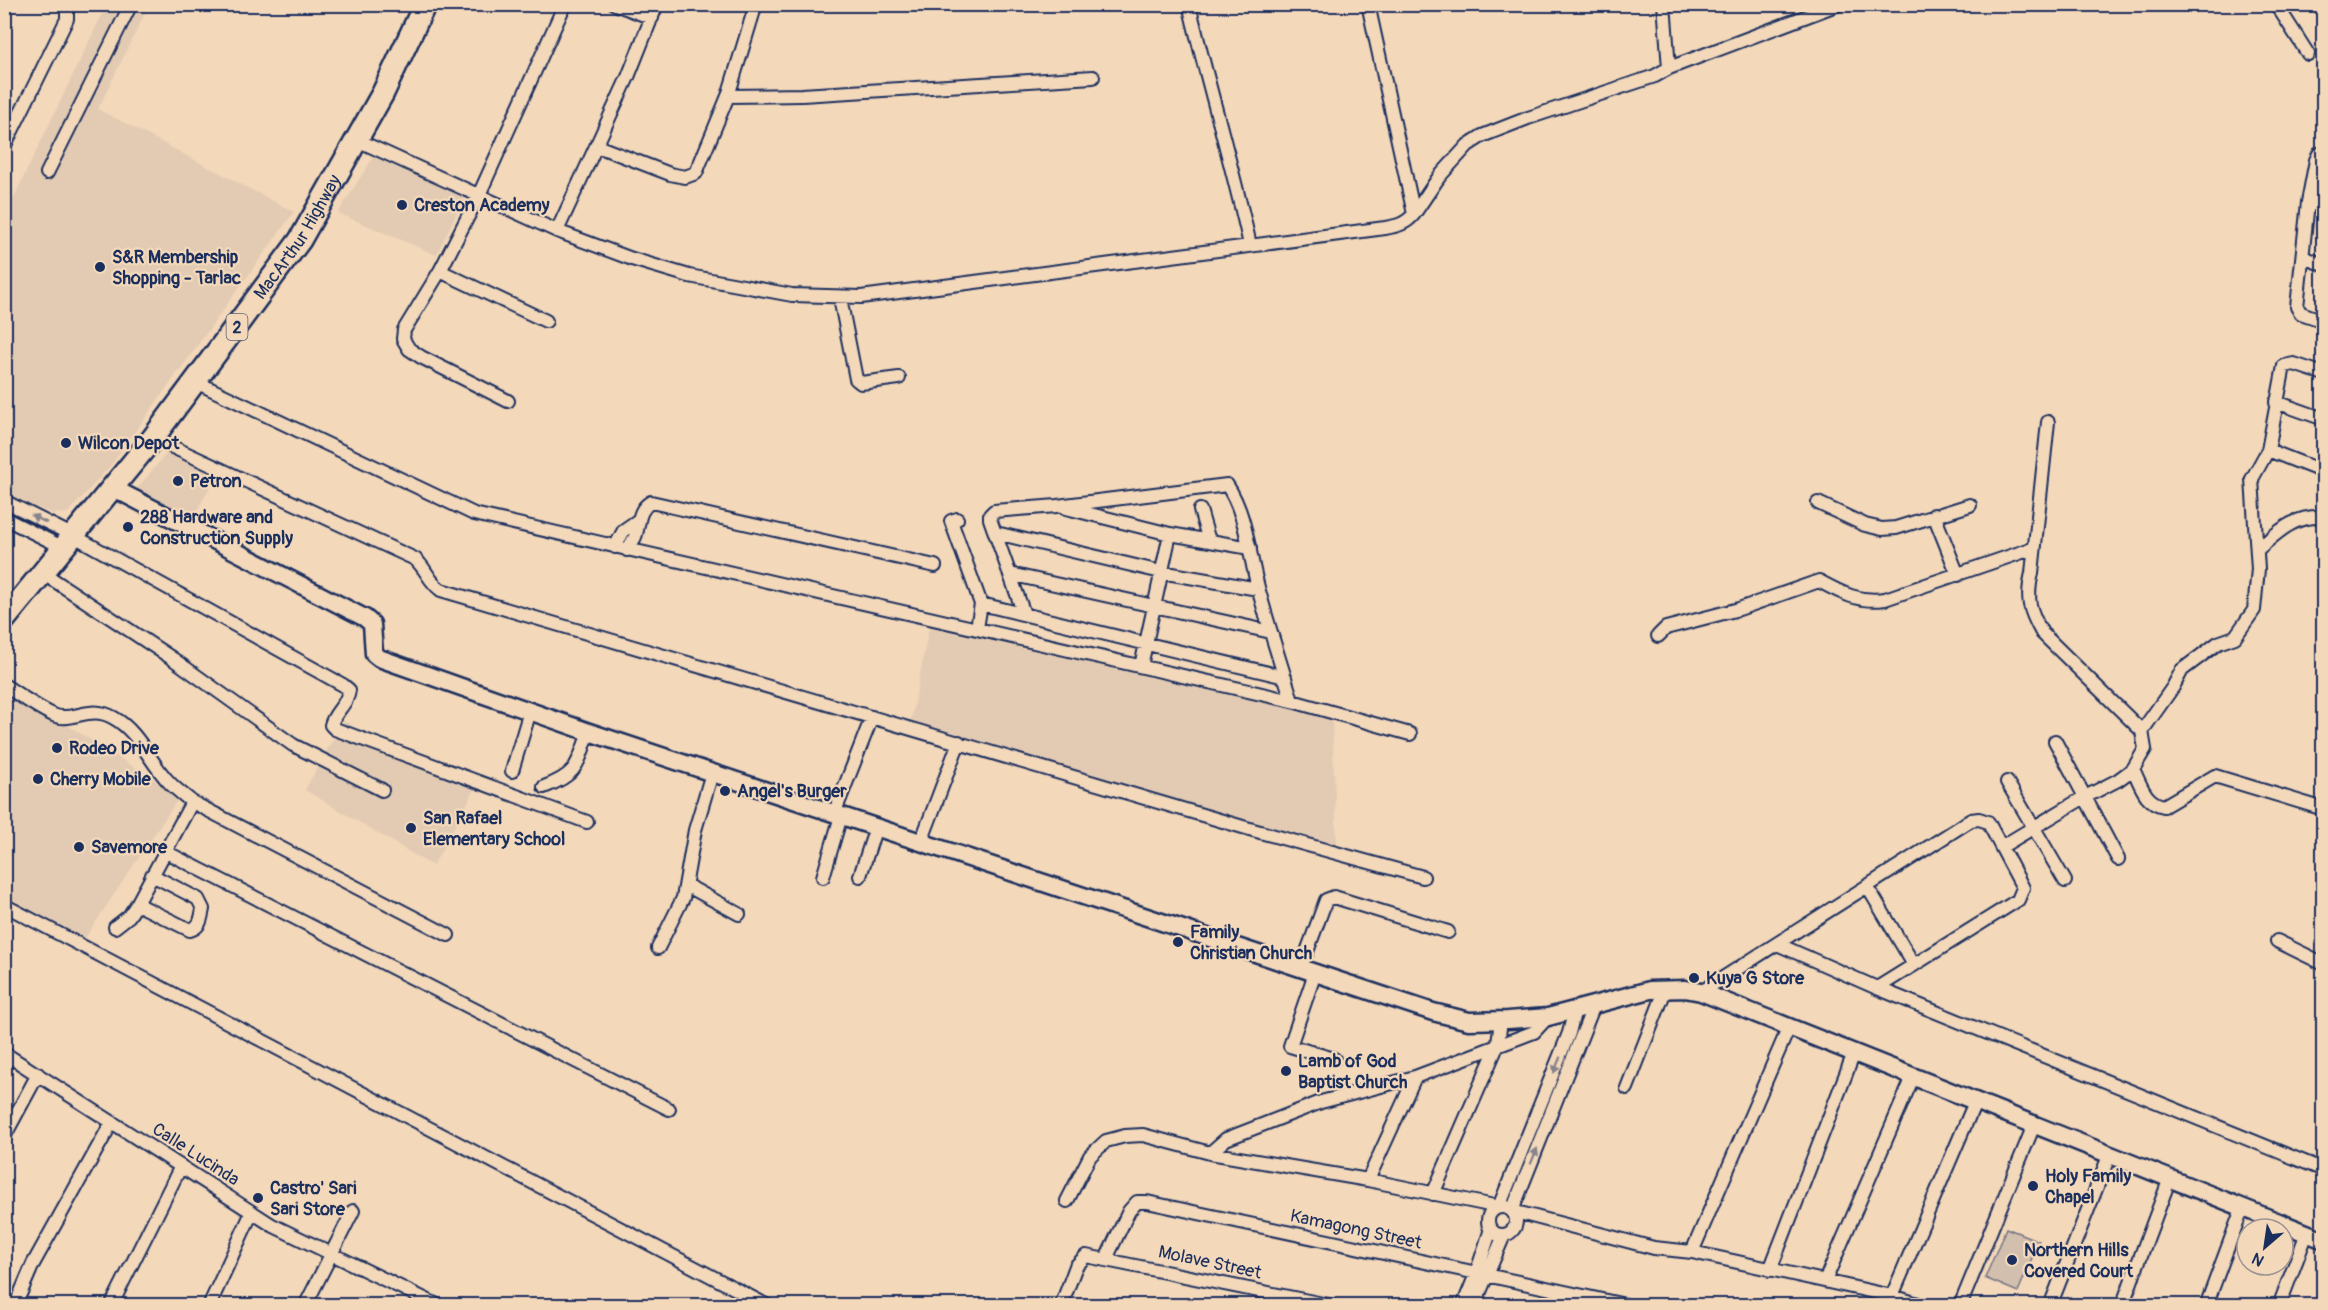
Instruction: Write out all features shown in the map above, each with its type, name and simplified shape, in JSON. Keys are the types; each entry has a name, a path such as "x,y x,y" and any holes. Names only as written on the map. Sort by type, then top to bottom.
{"highway":[{"name":"MacArthur Highway","path":"4,620 153,438 300,240 357,140 425,4"}],"street":[{"path":"48,173 131,4"},
{"path":"508,401 409,349 403,339 404,330 440,271 479,195 565,4"},
{"path":"615,4 652,18"},
{"path":"557,231 597,146 657,4"},
{"path":"597,146 670,174 685,177 696,173 728,96 756,4"},
{"path":"1189,4 1250,245"},
{"path":"1368,4 1414,214"},
{"path":"1664,4 1669,68"},
{"path":"357,140 557,231 642,263 689,276 792,295 840,298 992,281 1392,227 1408,221 1438,177 1468,145 1482,136 1528,118 1655,76 1669,68 1839,4"},
{"path":"2276,4 2308,54"},
{"path":"4,147 9,127 67,19 67,5"},
{"path":"728,96 802,95 1093,77"},
{"path":"2324,152 2319,154 2316,160 2308,202 2297,308 2301,313 2324,321"},
{"path":"2308,202 2324,207"},
{"path":"2303,257 2324,265"},
{"path":"440,271 546,321"},
{"path":"840,298 856,379 861,384 899,378"},
{"path":"2142,731 2182,670 2218,643 2235,637 2254,610 2258,569 2252,479 2268,450 2283,366 2294,364 2324,374"},
{"path":"196,382 465,510 621,549 978,628 1292,701 1410,734"},
{"path":"2276,402 2324,419"},
{"path":"2001,847 2118,780 2133,769 2145,749 2142,731 2042,633 2032,615 2027,594 2032,573 2048,422"},
{"path":"153,438 415,559 423,566 432,584 441,590 1253,830 1423,877"},
{"path":"2268,450 2324,472"},
{"path":"1024,614 990,519 994,511 1057,506 1227,485 1233,494 1250,548 1258,589 1292,701"},
{"path":"113,488 365,618 372,624 374,654 378,658 589,732 1308,971 1433,1012 1469,1021 1548,1017 1636,992 1666,988 1701,992 2324,1240"},
{"path":"4,501 69,542 343,685 349,690 349,696 333,719 332,725 335,729 587,822"},
{"path":"621,549 624,530 637,521 644,506 651,502 935,566"},
{"path":"1818,503 1865,525 1882,530 1896,528 1970,505"},
{"path":"1057,506 1170,534 1250,548"},
{"path":"1200,510 1209,541"},
{"path":"1934,515 1958,575"},
{"path":"2257,550 2283,527 2298,519 2310,516 2324,517"},
{"path":"4,518 69,542"},
{"path":"957,519 951,522 981,604 978,628"},
{"path":"996,533 1161,572 1258,589"},
{"path":"1141,666 1170,534"},
{"path":"1658,636 1666,628 1739,609 1819,580 1834,590 1867,602 1885,599 2034,548"},
{"path":"43,573 173,659 293,744 382,790"},
{"path":"1010,574 1271,632"},
{"path":"981,604 1285,677"},
{"path":"4,685 56,716 101,713 115,718 137,738 168,781 192,802 447,935"},
{"path":"512,771 530,711"},
{"path":"823,877 838,815 872,717"},
{"path":"544,787 567,778 573,771 589,732"},
{"path":"2055,741 2118,859"},
{"path":"921,842 959,742"},
{"path":"2133,769 2148,800 2163,806 2215,777 2324,809"},
{"path":"658,948 683,898 695,830 712,773"},
{"path":"2007,782 2033,830 2065,880"},
{"path":"115,927 129,916 137,904 192,802"},
{"path":"1701,992 1971,820 1979,819 1988,822 2024,888 2018,900 1877,988"},
{"path":"861,876 876,827"},
{"path":"164,851 669,1109"},
{"path":"137,904 190,930 200,924 203,909 198,899 152,875"},
{"path":"686,885 739,914"},
{"path":"1867,886 1914,965"},
{"path":"1334,1059 1290,1046 1326,900 1334,897 1448,932"},
{"path":"4,905 768,1305"},
{"path":"2277,941 2324,964"},
{"path":"1776,944 1877,988 2324,1170"},
{"path":"1627,1088 1666,988"},
{"path":"1463,1305 1504,1235 1512,1231 1517,1223 1512,1210 1594,1005"},
{"path":"1504,1235 1497,1234 1491,1229 1488,1225 1489,1216 1499,1207 1569,1033 1575,1009"},
{"path":"1210,1153 1226,1139 1321,1102 1415,1077 1534,1032 1548,1017"},
{"path":"1433,1194 1498,1044 1501,1020"},
{"path":"1692,1252 1789,1027"},
{"name":"Calle Lucinda","path":"4,1053 272,1226 439,1305"},
{"path":"1770,1269 1854,1053"},
{"path":"4,1137 38,1074"},
{"path":"1368,1180 1415,1077"},
{"path":"1824,1281 1913,1077"},
{"path":"1892,1296 1975,1102"},
{"path":"15,1305 33,1264 112,1122"},
{"path":"1960,1305 2034,1125"},
{"path":"1067,1201 1090,1156 1106,1141 1125,1136 1143,1135 1210,1153 1368,1180 1499,1207 1654,1248 1692,1252 1924,1305"},
{"path":"2050,1305 2109,1156"},
{"path":"111,1305 181,1166"},
{"path":"2122,1305 2170,1178"},
{"name":"Kamagong Street","path":"1106,1259 1129,1211 1137,1202 1147,1202 1630,1305"},
{"path":"2206,1305 2242,1209"},
{"path":"305,1305 353,1211"},
{"path":"209,1305 252,1212"},
{"path":"1474,1305 1491,1229"},
{"path":"2279,1305 2307,1233"},
{"name":"Molave Street","path":"1061,1305 1076,1266 1086,1256 1333,1305"}],"shaded area":[{"path":"107,4 149,5 98,109 294,212 111,465 68,513 54,514 5,496 4,218"},
{"name":"Creston Academy","path":"374,156 465,197 436,255 338,213"},
{"name":"Petron","path":"171,448 218,471 193,519 136,490"},
{"path":"929,627 1332,718 1337,847 911,721"},
{"path":"5,686 180,796 83,941 5,897"},
{"name":"San Rafael Elementary School","path":"343,721 475,789 433,866 305,790"},
{"name":"Northern Hills Covered Court","path":"2006,1228 2039,1241 2018,1292 1985,1278"}],"place":[{"name":"Creston Academy","path":"402,205"},
{"name":"S&R Membership Shopping - Tarlac","path":"100,267"},
{"name":"Wilcon Depot","path":"66,443"},
{"name":"Petron","path":"178,481"},
{"name":"288 Hardware and Construction Supply","path":"128,527"},
{"name":"Rodeo Drive","path":"57,748"},
{"name":"Cherry Mobile","path":"38,779"},
{"name":"Angel's Burger","path":"725,791"},
{"name":"San Rafael Elementary School","path":"411,828"},
{"name":"Savemore","path":"79,847"},
{"name":"Family Christian Church","path":"1178,942"},
{"name":"Kuya G Store","path":"1694,978"},
{"name":"Lamb of God Baptist Church","path":"1286,1071"},
{"name":"Holy Family Chapel","path":"2033,1186"},
{"name":"Castro' Sari Sari Store","path":"258,1198"},
{"name":"Northern Hills Covered Court","path":"2012,1260"}]}
